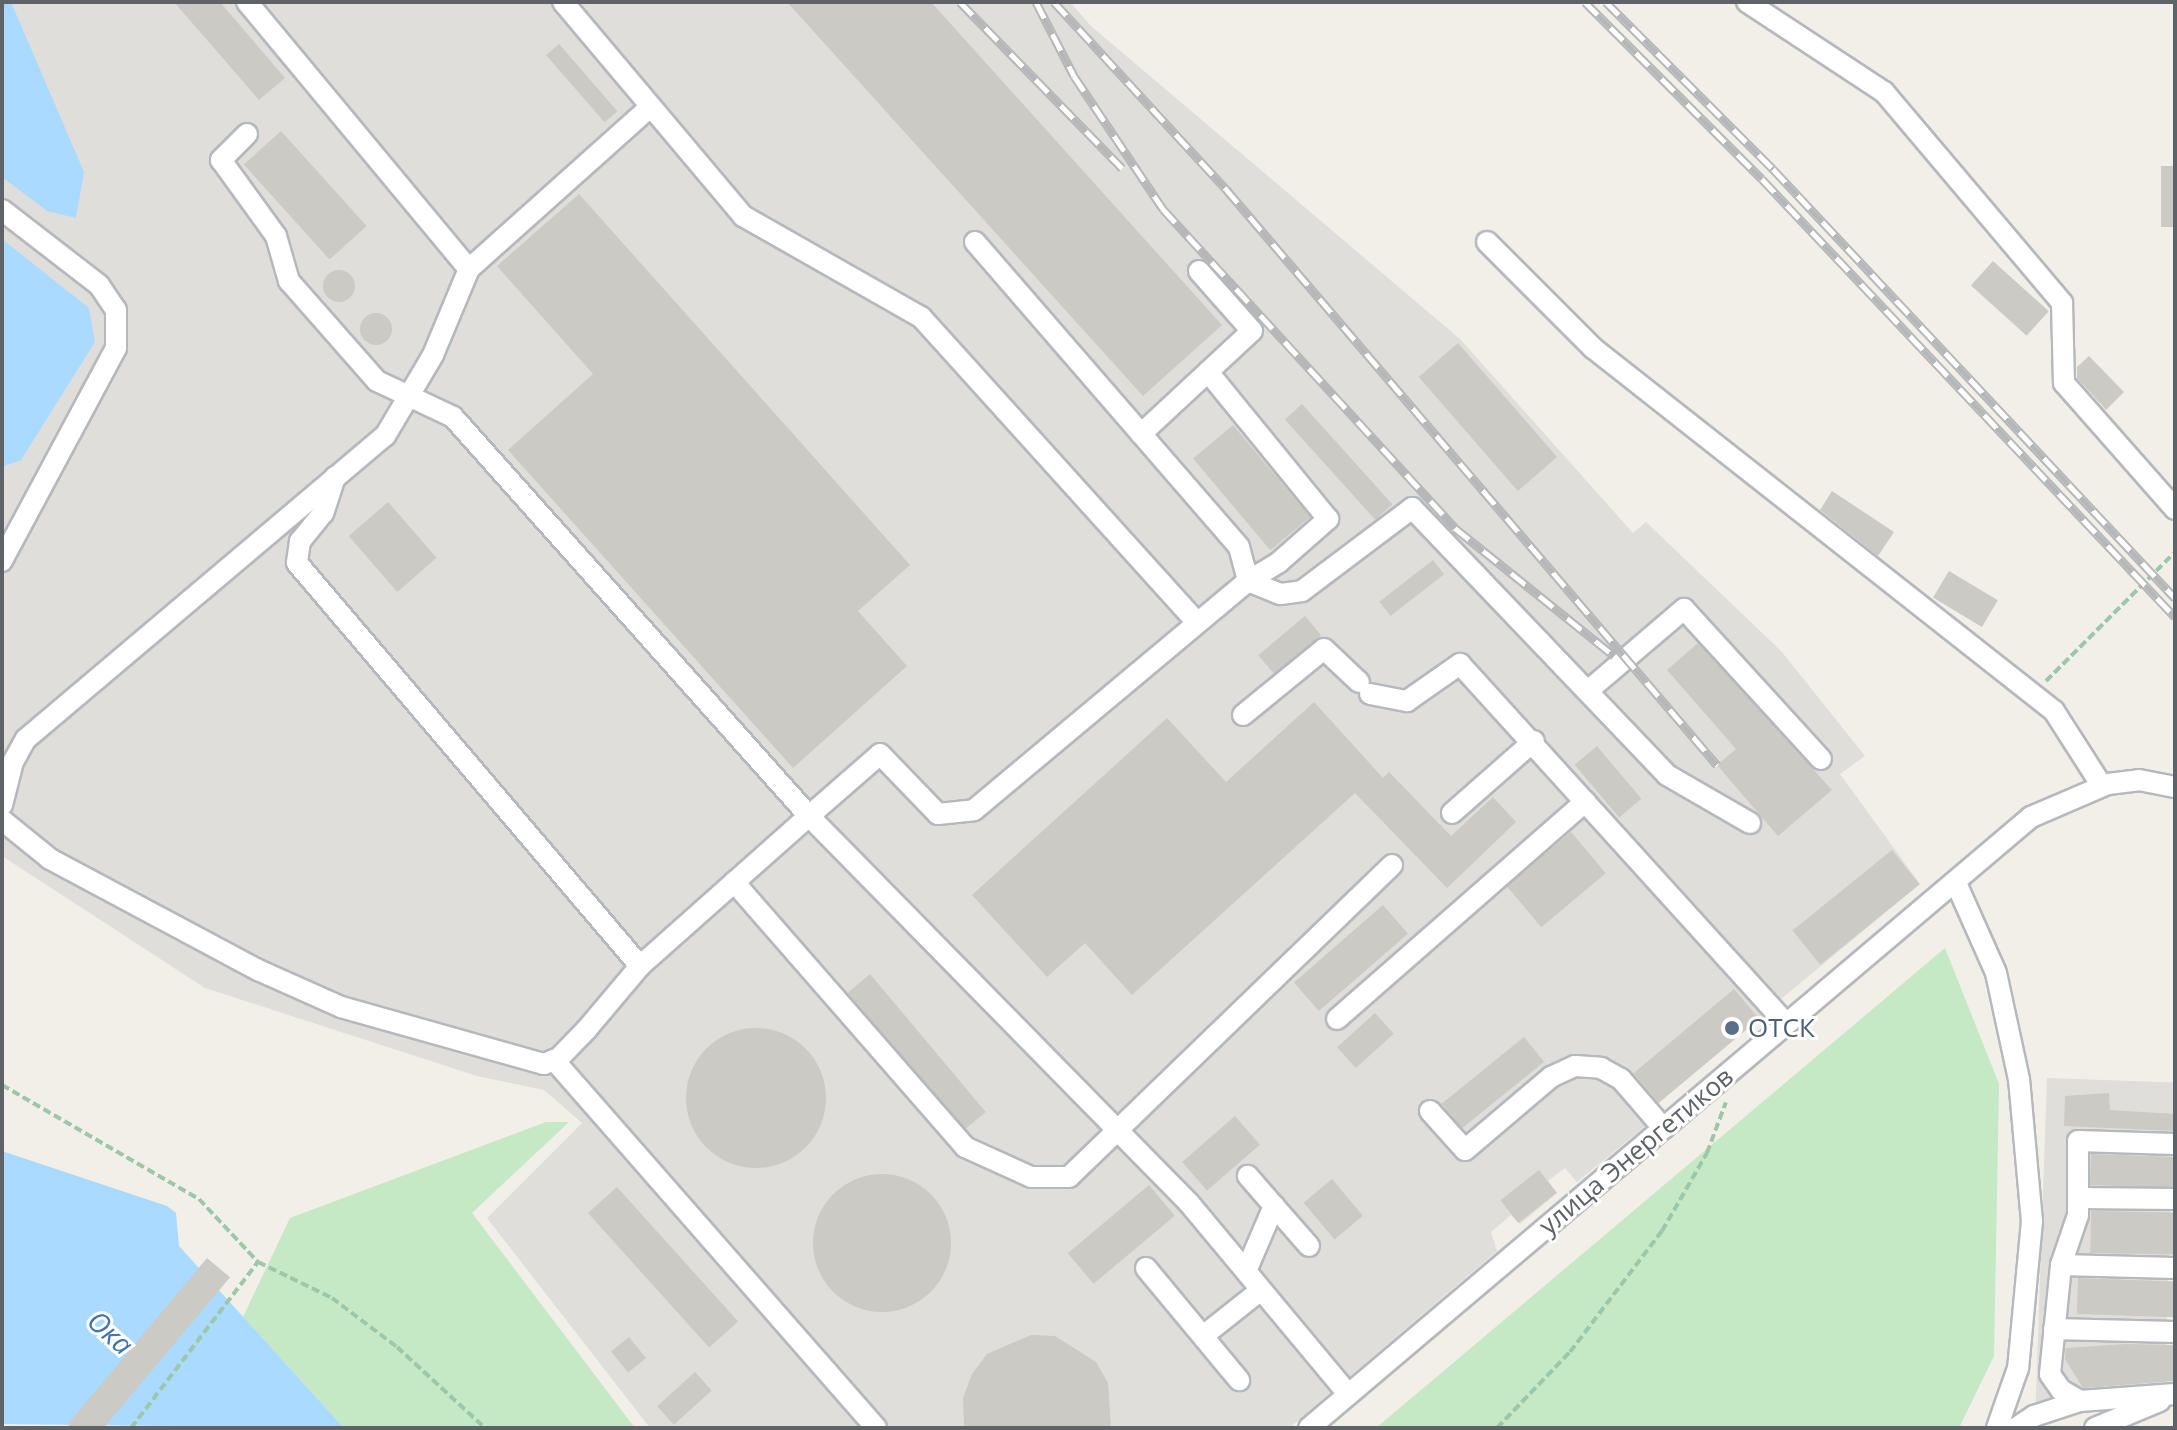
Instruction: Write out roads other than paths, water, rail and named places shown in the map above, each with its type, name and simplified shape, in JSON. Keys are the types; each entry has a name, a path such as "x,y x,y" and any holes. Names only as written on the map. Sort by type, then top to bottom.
{"street":[{"path":"247,2 469,269"},
{"path":"563,2 648,109 743,216 921,317 1196,621"},
{"path":"1747,2 1884,92 2062,303 2064,383 2175,509"},
{"path":"2,805 13,762 26,739 385,436 411,397 469,269 648,109"},
{"path":"247,134 221,160 276,236 289,281 377,381 453,417 809,816 1121,1131 1246,1271 1348,1394"},
{"path":"2,210 99,285 116,310 116,348 9,525 2,561"},
{"path":"975,242 1239,547 1248,581"},
{"path":"1487,242 1593,348 2033,694 2074,734 2102,786"},
{"path":"1141,434 1252,331 1199,271"},
{"path":"2,820 50,859 258,970 341,1007 532,1063 554,1060 640,966 880,754 938,814 974,810 1196,621 1248,581 1278,563 1328,519 1208,372"},
{"path":"335,477 323,513 300,541 297,563 640,966"},
{"path":"1248,581 1281,594 1302,591 1412,508 1667,775 1750,823"},
{"path":"1589,690 1684,609 1821,759"},
{"path":"1243,715 1324,649 1364,688 1407,701 1460,664 1534,741 1585,802 1786,1023"},
{"path":"1452,813 1534,741"},
{"name":"улица Энергетиков","path":"1309,1428 2031,817 2102,786 2139,780 2175,787"},
{"path":"1337,1019 1585,802"},
{"path":"734,882 965,1147 1031,1177 1069,1177 1121,1131 1392,865"},
{"path":"1956,883 1996,973 2019,1079 2032,1221 2018,1368 1997,1428"},
{"path":"554,1060 876,1428"},
{"path":"1430,1111 1465,1150 1551,1077 1575,1066 1601,1068 1621,1079 1663,1128"},
{"path":"2080,1401 2061,1390 2050,1374 2061,1265 2078,1215 2078,1141 2174,1144"},
{"path":"1248,1176 1309,1246"},
{"path":"2079,1198 2175,1199"},
{"path":"1246,1271 1274,1206"},
{"path":"2061,1265 2175,1268"},
{"path":"1146,1268 1239,1380"},
{"path":"1203,1336 1261,1290"},
{"path":"2054,1329 2175,1332"},
{"path":"2016,1428 2034,1416 2080,1401 2175,1394"},
{"path":"2095,1428 2175,1394"}],"water":[{"path":"2,2 11,2 84,172 76,218 47,211 2,177"},
{"path":"2,239 89,308 95,342 21,460 2,467"},
{"name":"Ока","path":"2,1151 167,1206 176,1213 179,1246 344,1428 2,1424"}],"railway":[{"path":"960,2 1122,168"},
{"path":"1036,2 1074,76 1163,209 1455,528 1614,656"},
{"path":"1054,2 1226,189 1717,765"},
{"path":"1585,2 1762,179 2175,617"},
{"path":"1606,2 1773,169 2175,598"}],"place":[{"name":"ОТСК","path":"1732,1028"}]}
